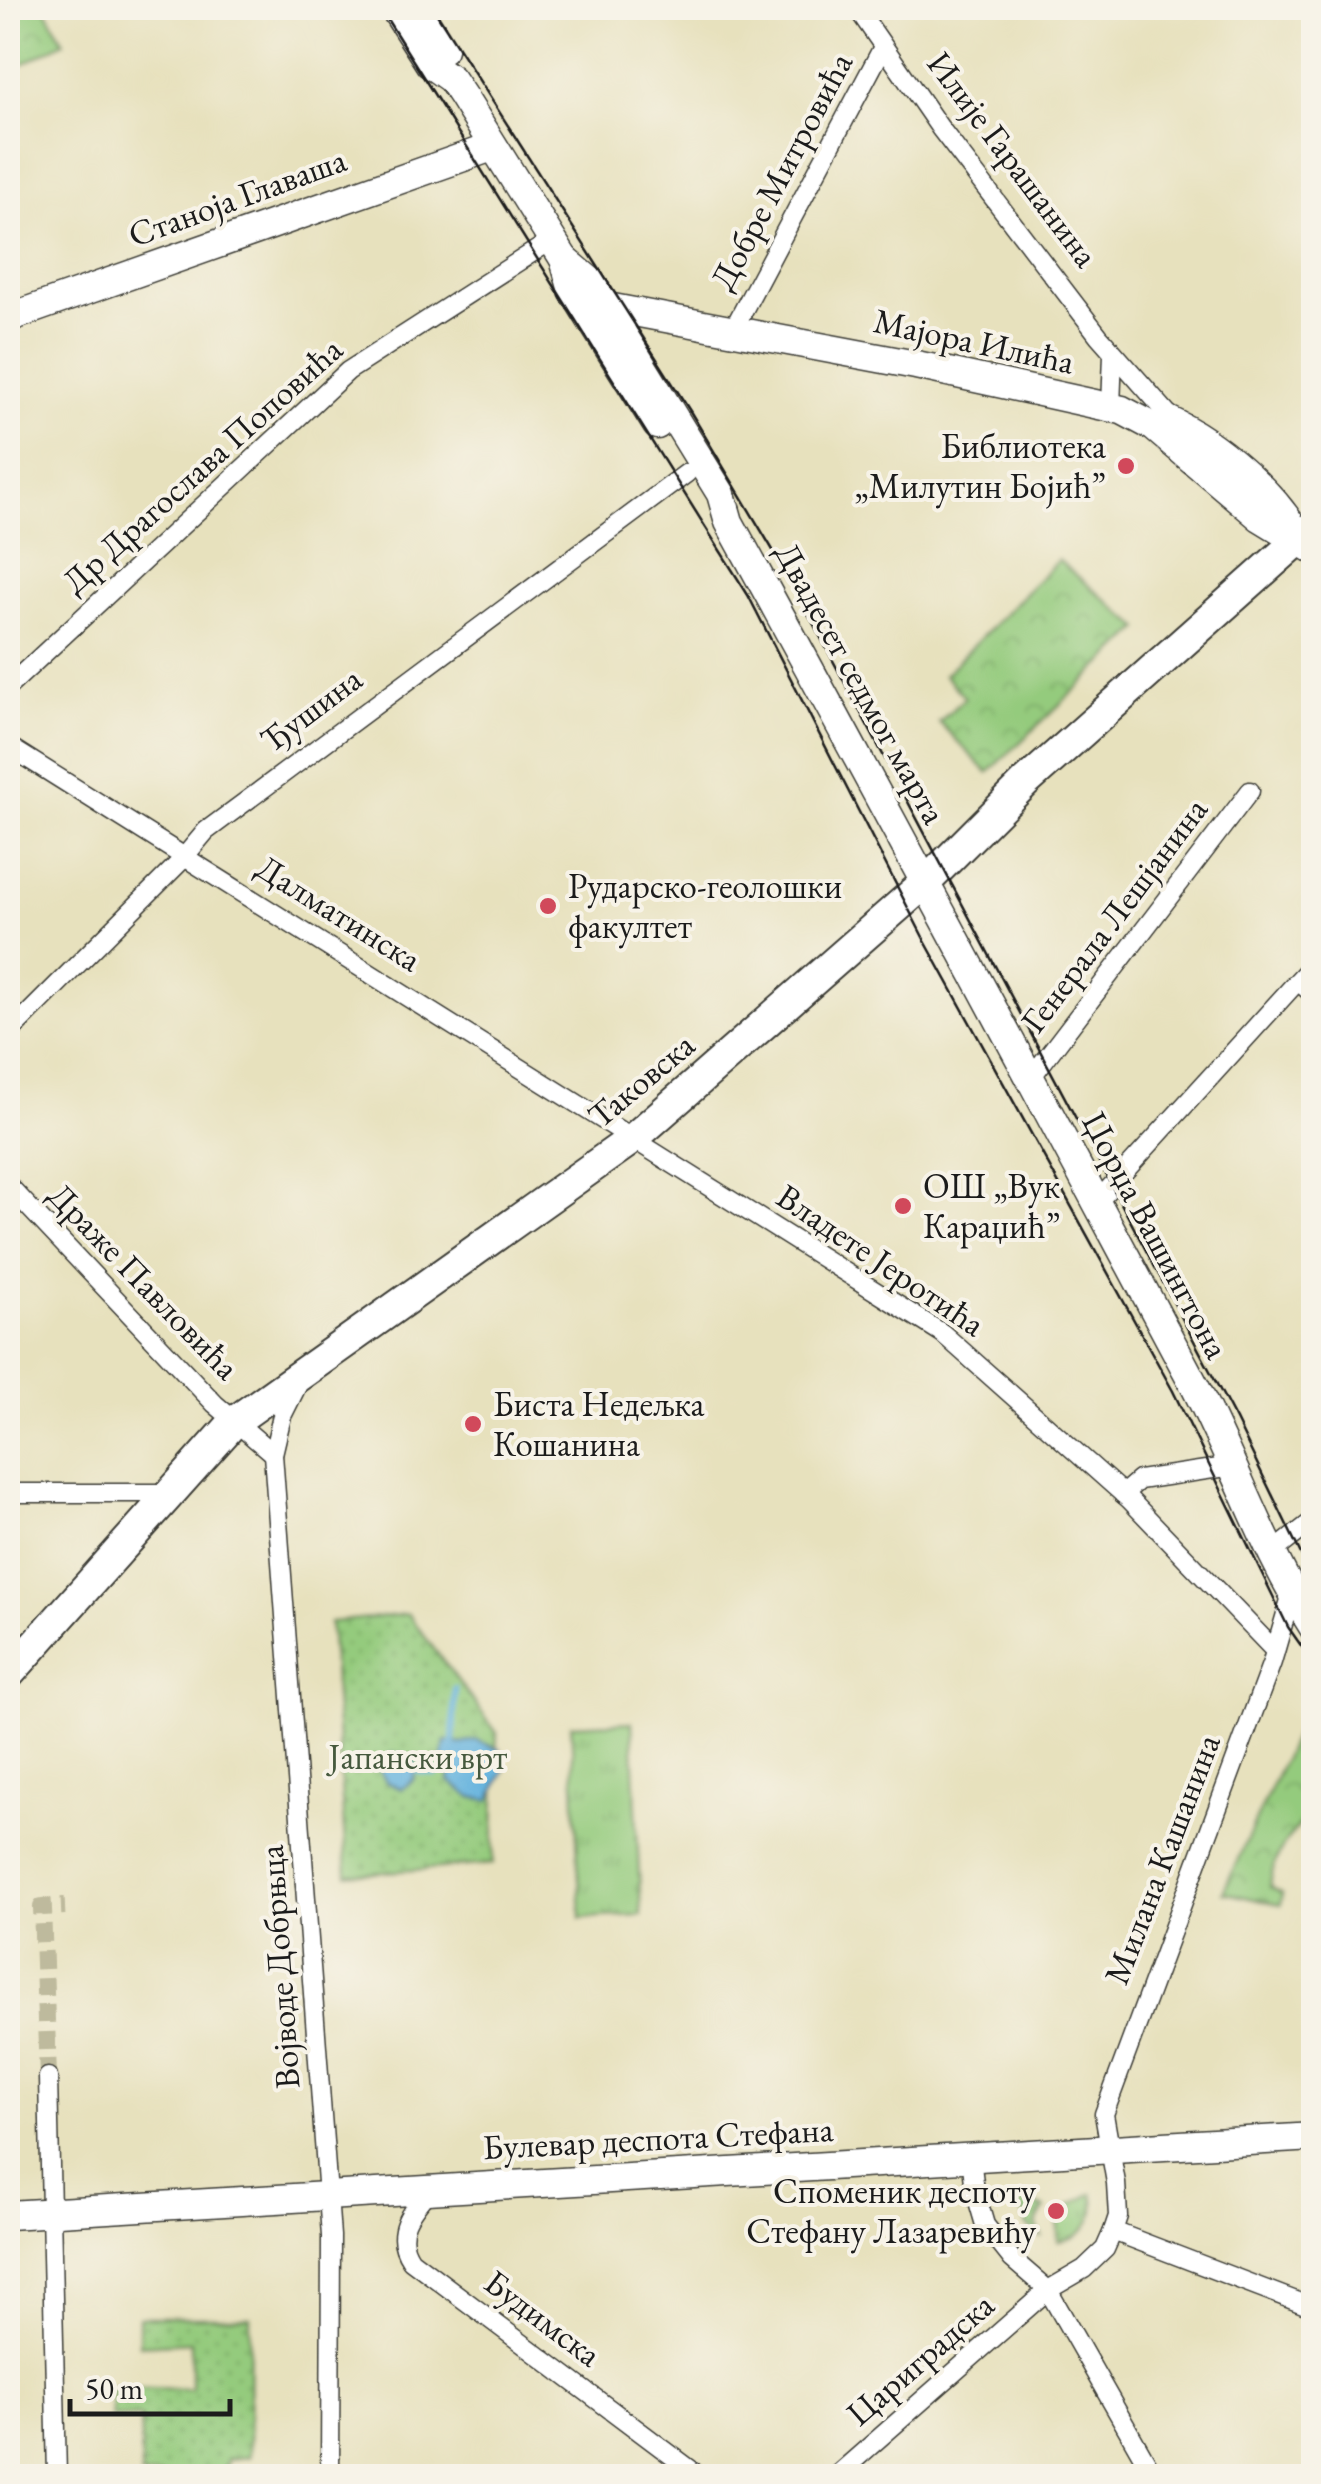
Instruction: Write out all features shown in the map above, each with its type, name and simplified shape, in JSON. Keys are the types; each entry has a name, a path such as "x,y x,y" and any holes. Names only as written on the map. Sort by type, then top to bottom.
{"main road":[{"name":"Двадесет седмог марта","path":"394,8 430,64 451,79"},
{"name":"Двадесет седмог марта","path":"417,8 446,54 451,79 492,146 558,249 590,281 721,494 729,522 927,880"},
{"name":"Станоја Главаша","path":"8,318 492,146"},
{"name":"Двадесет седмог марта","path":"558,249 573,291 706,503 729,522"},
{"path":"558,249 583,290 607,308"},
{"name":"Мајора Илића","path":"590,281 805,346"},
{"name":"Мајора Илића","path":"607,308 1120,410"},
{"path":"1120,410 1164,435 1260,517 1308,538"},
{"name":"Илије Гарашанина","path":"1120,410 1156,415 1177,424 1278,502 1308,538"},
{"name":"Таковска","path":"8,1675 235,1421 635,1137 927,880 1026,782 1308,538"},
{"name":"Џорџа Вашингтона","path":"927,880 1192,1381 1292,1594 1314,1628"},
{"name":"Булевар деспота Стефана","path":"8,2215 1314,2137"}],"street":[{"name":"Илије Гарашанина","path":"857,8 882,48 1113,354 1177,424"},
{"name":"Добре Митровића","path":"736,324 882,48"},
{"name":"Др Драгослава Поповића","path":"8,687 348,371 558,249"},
{"path":"1113,354 1120,410"},
{"name":"Ђушина","path":"8,1034 220,819 687,473"},
{"name":"Далматинска","path":"8,746 635,1137"},
{"name":"Генерала Лешјанина","path":"1030,1079 1250,790"},
{"path":"1095,1204 1314,963"},
{"path":"1298,981 1314,995"},
{"name":"Владете Јеротића","path":"635,1137 942,1332 1123,1494 1275,1651"},
{"name":"Драже Павловића","path":"8,1185 235,1421"},
{"name":"Војводе Добрњца","path":"308,1369 287,1402 273,1454 328,2196 330,2476"},
{"path":"235,1421 273,1454"},
{"path":"1123,1494 1139,1480 1233,1466"},
{"path":"8,1493 168,1493"},
{"path":"1273,1552 1314,1520"},
{"name":"Милана Кашанина","path":"1113,2231 1118,2216 1104,2114 1275,1651 1292,1594"},
{"path":"48,2076 57,2476"},
{"path":"972,2157 974,2191 985,2224 1012,2259 1048,2290 1154,2476"},
{"name":"Будимска","path":"429,2190 408,2215 403,2232 412,2260 699,2476"},
{"path":"1113,2231 1314,2308"},
{"name":"Цариградска","path":"836,2476 1048,2290 1084,2269 1105,2249 1113,2231"}],"green space":[{"path":"8,8 45,8 64,42 8,72"},
{"path":"1058,560 1140,628 988,773 939,722 965,698 944,675"},
{"name":"Јапански врт","path":"408,1614 497,1733 493,1864 347,1875 330,1622"},
{"path":"632,1722 641,1915 581,1918 571,1725"},
{"path":"1297,1730 1313,1732 1313,1811 1290,1836 1275,1864 1270,1887 1282,1894 1280,1905 1223,1892"},
{"path":"1093,2193 1094,2211 1087,2226 1075,2236 1058,2241 1058,2222 1067,2217 1068,2206"},
{"path":"1019,2199 1045,2209 1036,2224 1042,2238 1027,2226"},
{"path":"139,2317 250,2317 249,2457 227,2459 226,2476 141,2476 141,2417 111,2417 112,2387 191,2389 191,2342 139,2345"}],"water":[{"path":"476,1740 500,1750 505,1769 490,1800 471,1797 449,1781 451,1767 442,1759 445,1741 462,1744"},
{"path":"390,1754 404,1754 416,1763 414,1779 402,1789 386,1782 377,1765"}],"waterway":[{"path":"453,1742 455,1689"},
{"path":"415,1770 434,1774 451,1767"}],"tunnel":[{"path":"48,2077 42,1907 65,1906"}],"tram line":[{"path":"380,8 748,595 925,941 1173,1391 1288,1627 1314,1664"},
{"path":"433,8 690,411 786,572 1236,1420 1314,1581"}],"place":[{"name":"Библиотека „Милутин Бојић”","path":"1126,466"},
{"name":"Рударско-геолошки факултет","path":"548,906"},
{"name":"ОШ „Вук Караџић”","path":"903,1206"},
{"name":"Биста Недељка Кошанина","path":"473,1424"},
{"name":"Споменик деспоту Стефану Лазаревићу","path":"1056,2211"}]}
